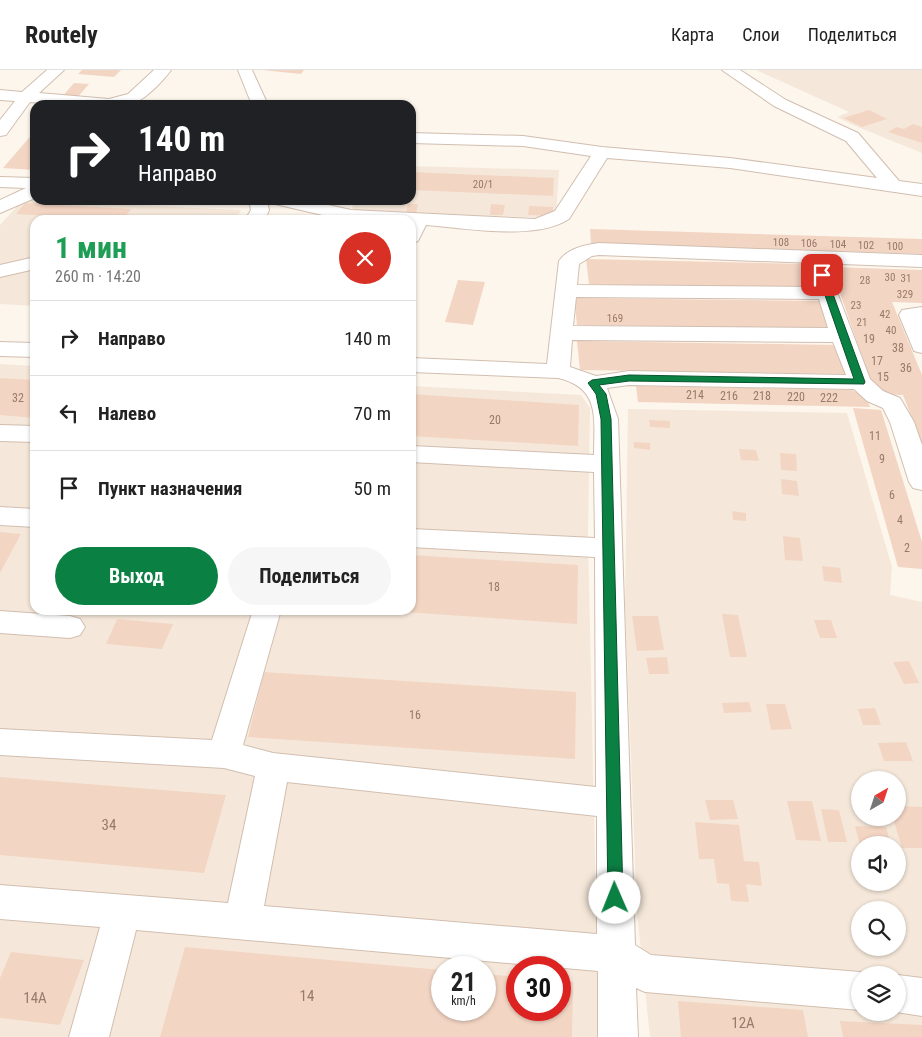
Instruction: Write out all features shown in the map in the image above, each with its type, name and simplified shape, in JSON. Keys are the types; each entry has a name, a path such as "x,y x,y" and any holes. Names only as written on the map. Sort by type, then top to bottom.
{"street":[{"path":"0,131 26,97 56,70"},
{"path":"127,100 134,97 163,70"},
{"path":"730,70 780,103 852,137 892,185"},
{"path":"244,71 258,100"},
{"path":"0,95 62,100"},
{"path":"416,138 524,141 602,152 730,163 922,190"},
{"path":"416,219 524,226 541,225 554,221 562,215 602,152"},
{"path":"0,182 30,183"},
{"path":"0,207 30,193"},
{"path":"304,205 347,215"},
{"path":"416,226 419,219"},
{"path":"558,371 569,261 586,251 599,249 922,261"},
{"path":"816,257 827,293 860,382 875,396 892,403 902,422 922,482"},
{"path":"0,271 30,264"},
{"path":"0,278 30,280"},
{"path":"566,291 827,293"},
{"path":"922,313 910,315 922,346"},
{"path":"561,333 842,335"},
{"path":"0,349 30,350"},
{"path":"416,365 558,371 579,375 592,383 601,394 606,419 618,1037"},
{"path":"592,383 629,378 860,382"},
{"path":"0,433 30,434"},
{"path":"416,454 607,464"},
{"path":"0,516 30,518"},
{"path":"416,538 609,548"},
{"path":"224,754 266,615"},
{"path":"0,622 70,627"},
{"path":"0,742 224,754 273,768 614,803"},
{"path":"243,922 273,768"},
{"path":"0,902 616,954 645,973 851,990"},
{"path":"89,1037 123,912"},
{"path":"906,995 922,996"}],"shaded area":[{"path":"756,70 922,70 922,153 837,117 849,112"},
{"path":"416,166 559,170 556,216 549,218 355,211 352,208 353,205 416,205"},
{"path":"23,200 30,200 30,205 132,205 241,210 238,215 30,215 30,306 0,304 0,225"},
{"path":"0,364 30,366 30,615 416,615 416,386 581,395 590,408 588,538 599,1037 0,1037"},
{"path":"628,409 847,413 892,567 890,595 922,602 922,1037 650,1037 637,913 625,605"}],"building":[{"path":"82,70 121,70 114,77 78,74"},
{"path":"262,70 304,70 301,74"},
{"path":"74,83 89,84 76,99 61,98"},
{"path":"869,110 887,119 862,127 843,118"},
{"path":"913,124 922,127 922,143 888,132 896,127 904,129"},
{"path":"30,137 30,170 3,168"},
{"path":"416,172 554,178 553,196 416,190"},
{"path":"25,203 30,203 30,205 131,209 127,215 16,214"},
{"path":"418,204 416,213 406,213 408,205"},
{"path":"491,204 505,205 503,215 490,215"},
{"path":"529,206 553,207 553,216 528,215"},
{"path":"590,229 922,239 922,254 591,243"},
{"path":"586,259 805,264 814,289 589,284"},
{"path":"831,267 922,270 922,303 892,302 922,375 922,444 903,395 875,394"},
{"path":"458,280 485,282 473,325 445,322"},
{"path":"574,298 821,301 831,328 577,325"},
{"path":"577,341 836,345 847,374 580,370"},
{"path":"0,378 30,380 30,418 0,415"},
{"path":"636,386 852,390 866,398 870,407 638,402"},
{"path":"416,394 579,405 578,446 416,436"},
{"path":"853,408 881,410 922,542 922,569 898,567"},
{"path":"649,420 670,421 670,428 650,427"},
{"path":"634,442 650,443 650,450 634,448"},
{"path":"739,449 756,450 759,461 741,460"},
{"path":"780,453 796,454 797,471 781,470"},
{"path":"781,479 797,481 799,496 782,494"},
{"path":"732,511 746,513 746,521 733,520"},
{"path":"0,532 21,534 0,573"},
{"path":"783,536 800,538 803,561 785,560"},
{"path":"416,555 578,565 577,624 416,613"},
{"path":"822,566 840,568 842,583 824,581"},
{"path":"722,614 738,615 747,657 730,657"},
{"path":"632,616 658,616 664,650 637,651"},
{"path":"117,619 173,624 162,649 106,644"},
{"path":"814,620 831,620 837,638 820,638"},
{"path":"667,657 669,674 649,674 646,658"},
{"path":"909,661 919,683 904,684 893,662"},
{"path":"264,672 576,692 575,759 248,737"},
{"path":"749,702 752,712 724,713 722,703"},
{"path":"766,704 785,704 792,729 771,730"},
{"path":"875,708 881,725 863,725 858,709"},
{"path":"906,742 913,761 884,761 878,743"},
{"path":"0,777 226,795 204,873 0,855"},
{"path":"705,800 733,800 738,819 710,820"},
{"path":"787,801 812,801 821,841 796,840"},
{"path":"906,806 922,807 922,848 906,848 906,836 898,836 895,826 906,826"},
{"path":"821,809 839,810 847,842 828,842"},
{"path":"695,822 739,825 744,861 759,862 762,886 746,884 749,902 731,901 729,884 717,883 714,859 699,859"},
{"path":"855,826 886,827 888,836 858,836"},
{"path":"185,947 431,969 431,1021 496,1021 496,975 506,976 506,1021 571,1021 571,982 573,982 572,1037 160,1037"},
{"path":"11,952 84,960 60,1025 0,1018 0,978"},
{"path":"678,1001 803,1010 808,1037 681,1037"},
{"path":"840,1021 922,1025 922,1037 843,1037"}],"route":[{"path":"615,898 606,419 601,394 592,383 629,378 860,382 822,275"}]}
